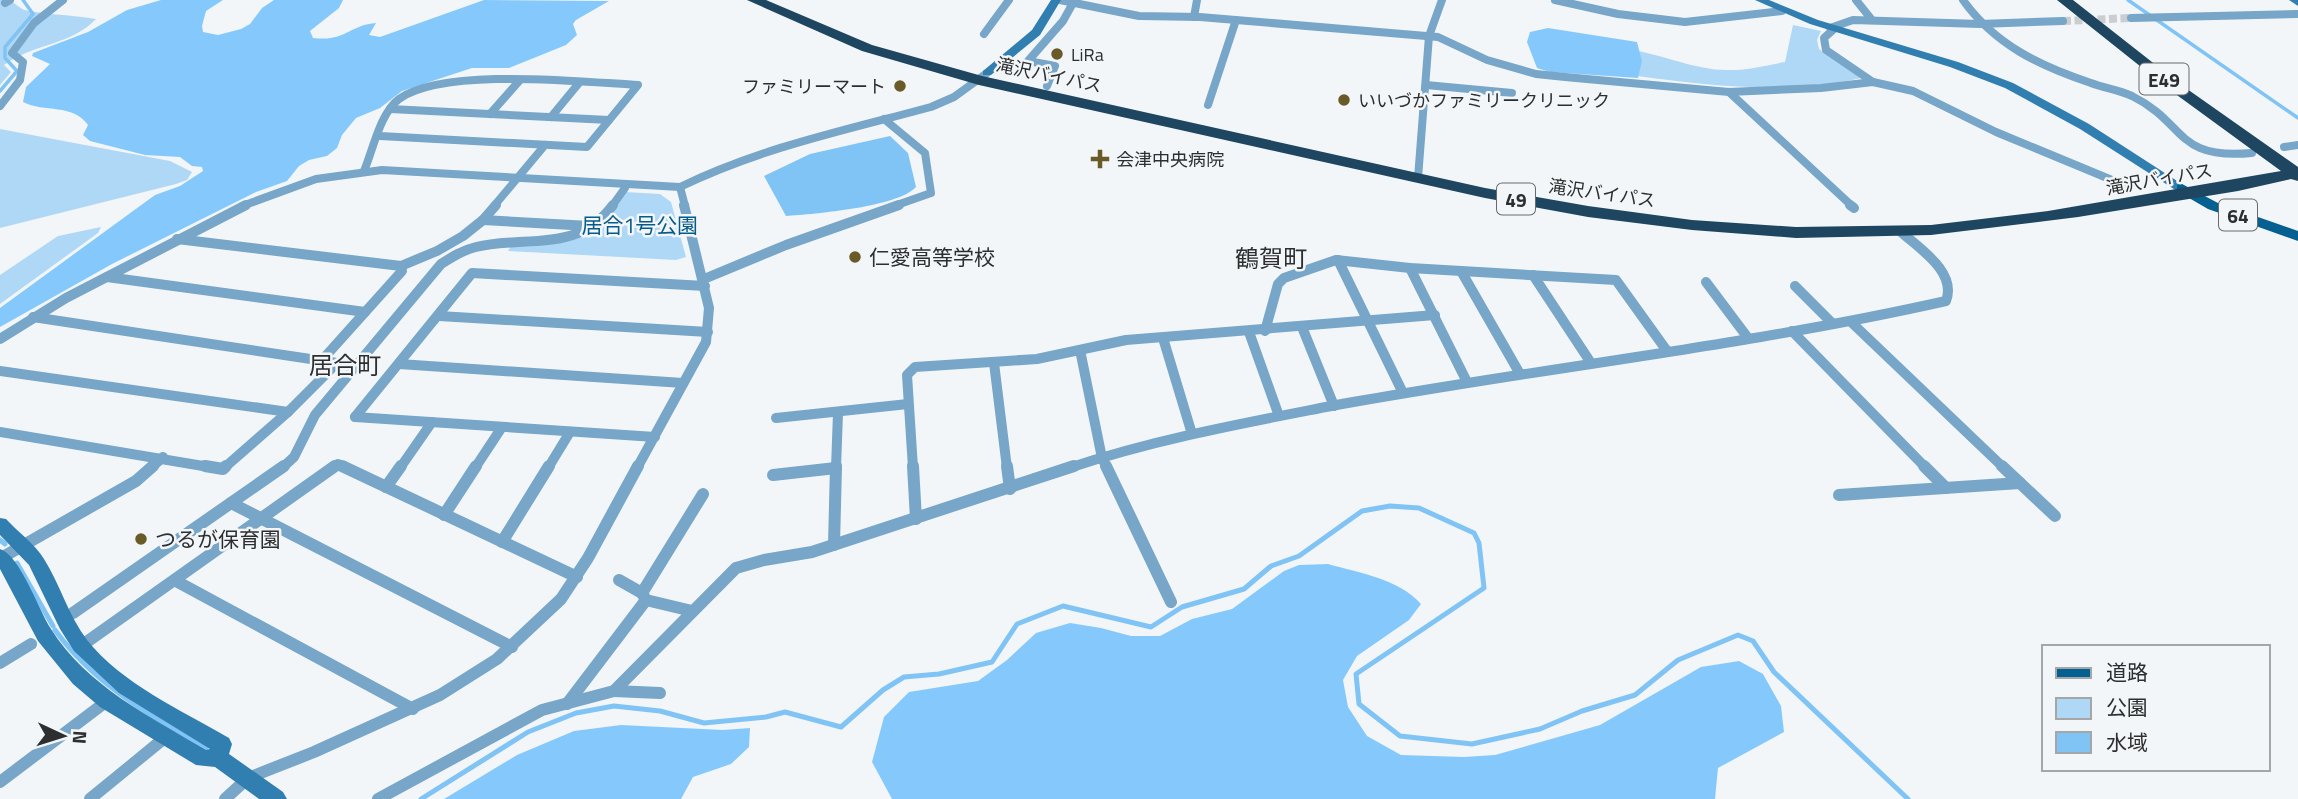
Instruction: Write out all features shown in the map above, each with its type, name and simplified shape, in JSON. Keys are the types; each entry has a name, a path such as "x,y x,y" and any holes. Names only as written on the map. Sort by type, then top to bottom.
{"highway":[{"name":"滝沢バイパス","path":"754,0 798,21 867,47 983,77 1419,175 1597,205 1727,218 1857,220 1982,213 2298,174"},
{"name":"滝沢バイパス","path":"776,0 876,41 983,77 1047,86 1548,205 1643,219 1750,229 1901,232 2007,223 2298,164"},
{"name":"E49","path":"2064,0 2165,79 2271,152 2298,164"},
{"name":"E49","path":"2078,0 2298,174"}],"main road":[{"name":"64","path":"2181,188 2213,206 2298,236"}],"street":[{"path":"0,106 23,76 23,62 12,53 21,37 46,11 63,0"},
{"path":"984,34 1009,0"},
{"path":"0,339 33,317 177,239 267,193 305,181 364,171 680,187 764,149 931,107 954,97 1033,37 1058,0 1139,16 1236,20 1443,38 1487,60 1536,74 1729,92 1821,88 1873,82 1913,91 1996,132 2124,185"},
{"path":"1194,17 1198,0"},
{"path":"1419,175 1429,36 1442,0"},
{"path":"1555,0 1618,14 1685,23 1782,11"},
{"path":"1760,0 1782,11 1948,62 2014,88 2056,110 2181,188"},
{"path":"1856,0 1872,20"},
{"path":"1963,0 1980,24 2039,65 2136,99 2201,151 2228,157 2271,152 2298,145"},
{"path":"1047,86 1055,66 1028,61 1063,21 1073,3"},
{"path":"2131,18 2298,14"},
{"path":"1208,105 1236,20"},
{"path":"1873,82 1826,50 1824,38 1832,28 1845,21 1872,20 1980,24 2063,21"},
{"path":"490,114 520,80"},
{"path":"364,171 390,109 409,93 446,84 520,80 638,85 587,147 380,136"},
{"path":"551,117 579,83"},
{"path":"1426,85 1512,93"},
{"path":"1729,92 1854,208"},
{"path":"390,109 609,120"},
{"path":"655,437 355,417 472,273 705,282 786,245 932,193 925,153 884,119"},
{"path":"177,239 401,266 437,251 483,220 545,145"},
{"path":"225,799 248,778 413,709 466,680 512,647 561,599 576,578 655,437 698,358 708,332 709,308 705,282 680,187"},
{"path":"73,613 273,475 293,457 315,415 441,264 452,255 468,248 565,237 593,226 625,188"},
{"path":"483,220 593,226"},
{"path":"614,691 736,568 766,558 799,555 834,545 1126,449 1403,393 1792,331 1946,301 1950,295 1950,284 1944,273 1901,232"},
{"path":"1338,260 1403,393"},
{"path":"1265,331 1278,284 1284,278 1325,262 1338,260 1410,268 1616,280 1668,351"},
{"path":"323,359 402,271 401,266"},
{"path":"1410,268 1467,382"},
{"path":"1461,271 1520,374"},
{"path":"1533,275 1591,363"},
{"path":"107,277 365,312"},
{"path":"1706,282 1748,338"},
{"path":"1795,286 1833,324"},
{"path":"916,519 907,375 915,368 1037,359 1126,341 1435,315"},
{"path":"439,316 708,332"},
{"path":"0,432 223,469 288,412 337,363 33,317"},
{"path":"1850,321 2055,516"},
{"path":"1302,327 1334,406"},
{"path":"1792,331 1947,488"},
{"path":"1248,332 1279,416"},
{"path":"1163,338 1192,434"},
{"path":"1080,350 1102,458 1171,602"},
{"path":"994,363 1010,489"},
{"path":"399,364 683,383"},
{"path":"0,371 288,412"},
{"path":"776,418 908,404"},
{"path":"834,545 838,413"},
{"path":"386,487 432,422"},
{"path":"444,515 502,427"},
{"path":"502,542 570,432"},
{"path":"163,457 136,481 23,545 3,567 45,636 80,678 107,701 203,759 218,758 276,799"},
{"path":"81,646 338,464 576,578"},
{"path":"774,475 836,468"},
{"path":"1839,495 2021,483"},
{"path":"567,704 644,596 704,494"},
{"path":"230,503 512,647"},
{"path":"0,524 36,561 81,646 126,687 222,744 218,758"},
{"path":"619,580 644,596 692,611"},
{"path":"176,581 413,709"},
{"path":"0,663 31,644"},
{"path":"378,799 542,710 614,691 660,693"},
{"path":"0,782 107,701"},
{"path":"90,799 167,736"}],"green space":[{"path":"0,0 10,1 29,11 96,19 75,34 4,65 11,72 0,85"},
{"path":"1793,25 1821,31 1817,40 1819,49 1861,78 1805,86 1749,87 1637,76 1632,50 1718,70 1785,62"},
{"path":"0,129 170,161 192,172 187,180 176,184 0,228"},
{"name":"居合1号公園","path":"625,192 660,194 671,202 686,257 676,260 508,251 512,244 588,231"},
{"path":"101,227 98,233 0,304 0,275 58,236"}],"shaded area":[{"path":"161,0 223,0 206,11 202,26 203,32 218,35 250,24 262,8 274,0 343,0 339,8 310,31 313,38 324,39 376,23 369,35 380,37 484,0 609,1 576,20 573,24 577,35 566,45 509,68 472,68 402,91 380,108 356,118 342,135 337,148 327,156 309,160 299,166 287,181 256,192 112,264 0,327 0,308 155,195 180,186 203,171 202,167 192,166 180,157 145,155 90,141 83,135 88,125 82,118 66,111 23,102 26,87 50,64 32,56 33,53 88,32 127,10"},
{"path":"1548,28 1637,42 1642,61 1638,78 1550,72 1537,68 1527,42 1530,32"},
{"path":"1328,564 1366,574 1402,588 1421,604 1409,620 1357,656 1343,680 1348,707 1367,736 1401,755 1495,755 1600,725 1701,667 1739,661 1763,674 1781,706 1784,732 1718,768 1715,799 892,799 872,762 884,717 909,692 978,681 1007,660 1036,633 1070,623 1131,636 1160,636 1192,619 1232,609 1284,571 1299,565"},
{"path":"621,725 723,730 750,728 749,747 731,764 693,777 681,799 444,799 517,755 574,731"}],"water":[{"path":"890,136 908,153 916,187 892,200 855,208 786,216 764,176 810,154"}],"waterway":[{"path":"0,91 17,71 5,58 5,47 33,14 23,0"},
{"path":"2128,0 2298,118"},
{"path":"421,799 528,732 576,713 614,706 660,711 704,723 766,717 785,712 841,727 883,690 904,677 939,674 992,662 1017,624 1063,606 1151,627 1182,607 1244,589 1271,566 1299,556 1362,511 1390,506 1419,508 1474,533 1479,543 1484,588 1356,674 1359,704 1400,736 1472,744 1540,729 1582,711 1635,695 1678,660 1738,635 1753,641 1774,672 1908,799"},
{"path":"0,540 5,544"},
{"path":"17,563 53,626"},
{"path":"55,630 87,667 124,697 206,749"}],"tunnel":[{"path":"2063,21 2131,18"}],"place":[{"name":"LiRa","path":"1057,54"},
{"name":"ファミリーマート","path":"900,86"},
{"name":"いいづかファミリークリニック","path":"1344,100"},
{"name":"会津中央病院","path":"1100,159"},
{"name":"仁愛高等学校","path":"855,257"},
{"name":"つるが保育園","path":"141,539"}],"district":[{"name":"鶴賀町","path":"1271,258"},
{"name":"居合町","path":"345,365"}]}
